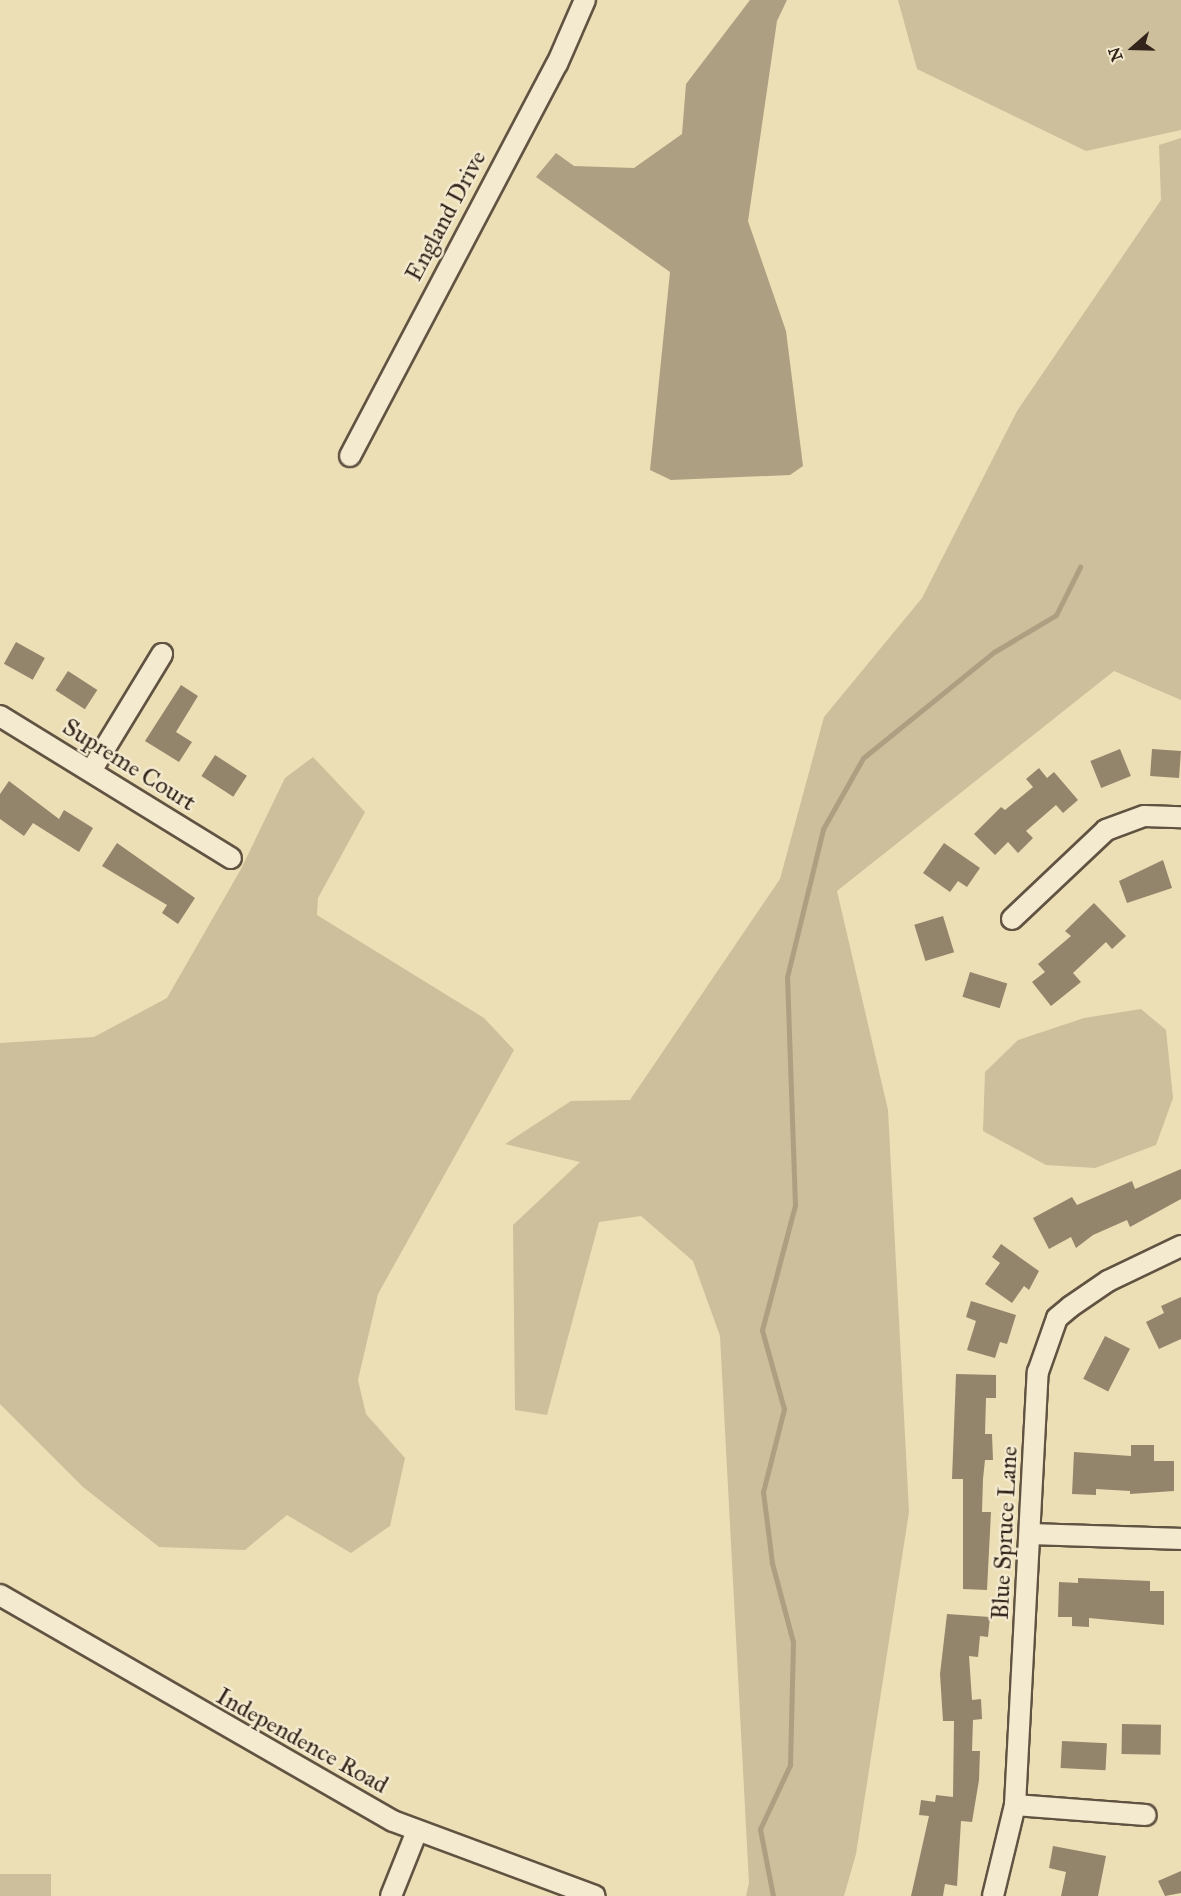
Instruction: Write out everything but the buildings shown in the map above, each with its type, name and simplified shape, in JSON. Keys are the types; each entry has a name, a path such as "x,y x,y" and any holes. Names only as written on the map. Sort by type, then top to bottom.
{"street":[{"name":"England Drive","path":"350,456 557,64 585,0"},
{"path":"92,771 162,654"},
{"name":"Supreme Court","path":"0,716 231,858"},
{"path":"1012,919 1106,830 1143,816 1181,817"},
{"name":"Blue Spruce Lane","path":"993,1896 1015,1805 1032,1534 1038,1372 1058,1318 1100,1286 1181,1246"},
{"path":"1032,1534 1181,1539"},
{"name":"Independence Road","path":"0,1595 298,1770 417,1831 595,1896"},
{"path":"1015,1805 1146,1815"},
{"path":"391,1896 417,1831"}],"shaded area":[{"path":"750,0 787,0 777,21 748,221 786,331 803,466 790,475 671,480 650,470 670,272 536,177 556,153 574,166 634,168 682,134 686,84"},
{"path":"898,0 1181,0 1181,130 1086,151 917,69"},
{"path":"1181,138 1181,700 1114,671 837,891 888,1110 909,1512 856,1854 844,1896 746,1896 749,1883 720,1336 693,1261 641,1216 599,1222 547,1415 515,1410 513,1225 580,1162 505,1144 571,1101 630,1100 780,879 824,717 922,598 1017,411 1161,200 1159,145"},
{"path":"313,757 365,812 318,898 317,915 484,1018 514,1050 378,1294 358,1380 366,1414 405,1458 390,1526 351,1553 287,1515 245,1550 159,1547 83,1487 0,1404 0,1043 94,1037 167,998 241,869 285,778"},
{"path":"1141,1009 1166,1030 1173,1098 1156,1145 1095,1168 1046,1165 983,1131 985,1072 1018,1040 1084,1018"},
{"path":"0,1874 51,1874 51,1896 0,1896"}],"waterway":[{"path":"773,1896 760,1829 790,1765 793,1642 772,1563 763,1492 784,1409 762,1330 795,1205 787,977 823,829 863,758 994,652 1056,615 1080,567"}]}
